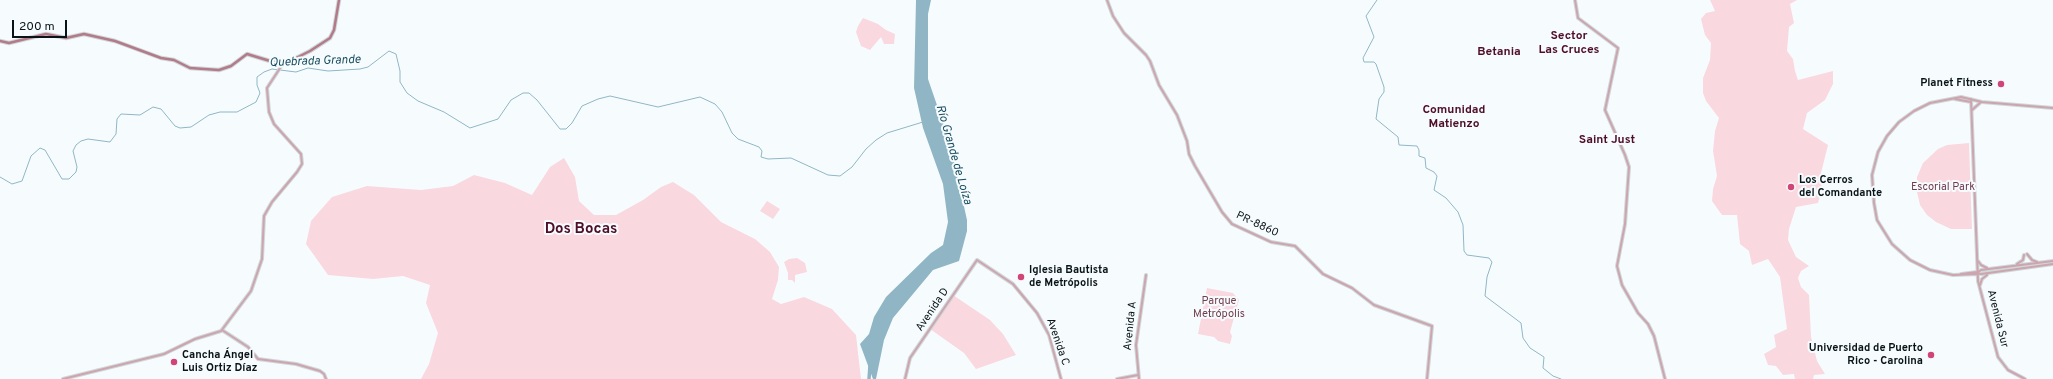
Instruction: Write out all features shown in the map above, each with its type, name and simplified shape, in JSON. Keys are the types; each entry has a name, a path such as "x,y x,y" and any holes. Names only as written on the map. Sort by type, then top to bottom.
{"main road":[{"path":"0,41 9,43 46,34 66,38 84,34 148,51 161,58 174,60 183,66 201,70 219,70 231,66 247,54 270,61 284,62 298,57 330,38 336,26 339,0"}],"street":[{"name":"PR-8860","path":"1107,0 1113,16 1124,33 1146,55 1150,62 1159,85 1174,107 1187,141 1189,154 1199,174 1222,212 1232,224 1271,242 1295,246 1323,274 1352,288 1374,305 1432,326 1426,379"},
{"path":"1575,0 1578,18 1618,48 1605,110 1629,167 1625,224 1617,266 1622,285 1638,313 1650,327 1654,336 1665,379"},
{"path":"64,379 164,354 195,339 222,330 252,290 262,256 264,216 272,202 302,164 301,154 274,124 270,112 267,88 284,62"},
{"path":"2053,108 1971,101 1954,98 1921,107 1908,115 1892,129 1878,152 1873,170 1872,188 1877,220 1885,235 1901,253 1930,270 1960,274 1981,274 2053,264"},
{"name":"Avenida Sur","path":"1971,101 1977,258 1980,286 1998,357 2008,370 2025,379"},
{"path":"1972,111 1982,102"},
{"path":"2016,265 2026,254 2032,260 2039,262"},
{"path":"1977,258 1981,265 1990,269"},
{"name":"Avenida D","path":"905,379 910,358 967,272 976,260 983,264"},
{"path":"1978,273 1980,270 2053,260"},
{"name":"Avenida C","path":"983,264 1013,284 1037,313 1049,335 1061,379"},
{"path":"1980,286 1984,277 1992,273"},
{"name":"Avenida A","path":"1139,379 1136,345 1146,275"},
{"path":"222,330 248,347 258,359 296,364 320,371 324,374 326,379"},
{"path":"1116,379 1138,375"}],"green space":[{"path":"1710,0 1797,0 1790,4 1794,23 1789,27 1787,51 1793,59 1798,80 1833,71 1833,84 1825,100 1807,113 1803,129 1828,145 1820,177 1822,188 1818,203 1796,207 1789,229 1788,240 1796,257 1809,266 1801,271 1798,278 1801,287 1809,295 1811,337 1817,361 1825,374 1814,375 1813,379 1795,379 1794,374 1783,375 1776,366 1768,365 1764,354 1776,347 1774,335 1787,329 1780,277 1768,259 1752,265 1749,251 1740,244 1737,215 1722,215 1712,201 1713,189 1717,176 1713,151 1715,131 1719,118 1706,101 1703,93 1703,78 1710,60 1711,43 1705,35 1701,19 1706,13 1715,11"},
{"path":"863,18 878,24 895,34 894,44 884,44 881,37 870,50 861,46 856,32"},
{"name":"Escorial Park","path":"1969,143 1972,229 1951,229 1936,222 1927,215 1920,205 1917,192 1917,177 1923,163 1938,149 1947,145"},
{"path":"564,158 575,177 579,201 594,215 616,215 643,200 661,187 673,182 694,195 721,222 755,239 770,252 779,267 778,280 772,299 781,304 804,297 832,309 856,335 861,379 421,379 429,364 438,333 426,303 430,285 403,276 373,279 328,275 306,244 311,221 332,197 367,186 421,190 453,186 474,175 505,183 532,195 550,167"},
{"path":"767,201 780,209 773,219 760,211"},
{"path":"797,258 805,263 807,272 795,275 795,283 792,280 788,280 788,273 784,262 789,259"},
{"name":"Parque Metrópolis","path":"1207,288 1233,293 1239,300 1230,332 1232,336 1230,344 1218,341 1214,337 1198,334"},
{"path":"953,295 990,320 1003,334 1016,355 976,369 964,353 930,329"}],"water":[{"path":"916,0 931,0 928,14 928,79 950,143 967,220 967,231 959,261 933,270 893,318 884,340 876,379 873,379 860,344 869,334 874,317 886,297 931,253 943,245 948,222 943,184 923,128 914,88"}],"waterway":[{"path":"1377,0 1366,16 1374,37 1363,58 1364,62 1374,62 1376,64 1384,87 1384,92 1379,99 1376,119 1398,137 1399,145 1417,146 1419,156 1425,158 1426,168 1434,172 1437,176 1434,190 1446,198 1458,212 1463,225 1464,251 1467,255 1489,258 1492,262 1487,277 1485,296 1521,323 1523,338 1530,348 1544,357 1543,368 1553,376 1561,379"},
{"name":"Quebrada Grande","path":"0,177 12,184 22,181 31,156 40,148 45,150 62,179 69,179 76,172 77,167 73,151 76,145 81,141 88,139 110,142 116,134 117,119 121,114 140,115 153,107 161,109 175,126 180,128 191,127 209,115 220,112 237,112 256,102 260,93 257,85 257,77 264,72 272,69 296,72 308,68 328,71 360,69 368,67 389,51 396,54 400,71 400,82 407,93 418,101 444,112 470,128 498,119 511,100 523,93 529,93 537,100 560,129 566,129 572,123 582,106 598,99 610,96 658,107 700,97 715,104 722,112 732,133 738,139 759,147 762,151 761,157 768,159 791,158 828,175 840,176 852,167 866,149 876,140 887,133 923,122"},
{"name":"Río Grande de Loíza","path":"869,379 870,365"}],"place":[{"name":"Planet Fitness","path":"2001,84"},
{"name":"Los Cerros del Comandante","path":"1791,187"},
{"name":"Iglesia Bautista de Metrópolis","path":"1021,277"},
{"name":"Universidad de Puerto Rico - Carolina","path":"1931,355"},
{"name":"Cancha Ángel Luis Ortiz Díaz","path":"174,362"}],"district":[{"name":"Sector Las Cruces","path":"1569,44"},
{"name":"Betania","path":"1499,53"},
{"name":"Comunidad Matienzo","path":"1454,118"},
{"name":"Saint Just","path":"1607,141"},
{"name":"Dos Bocas","path":"581,230"}]}
